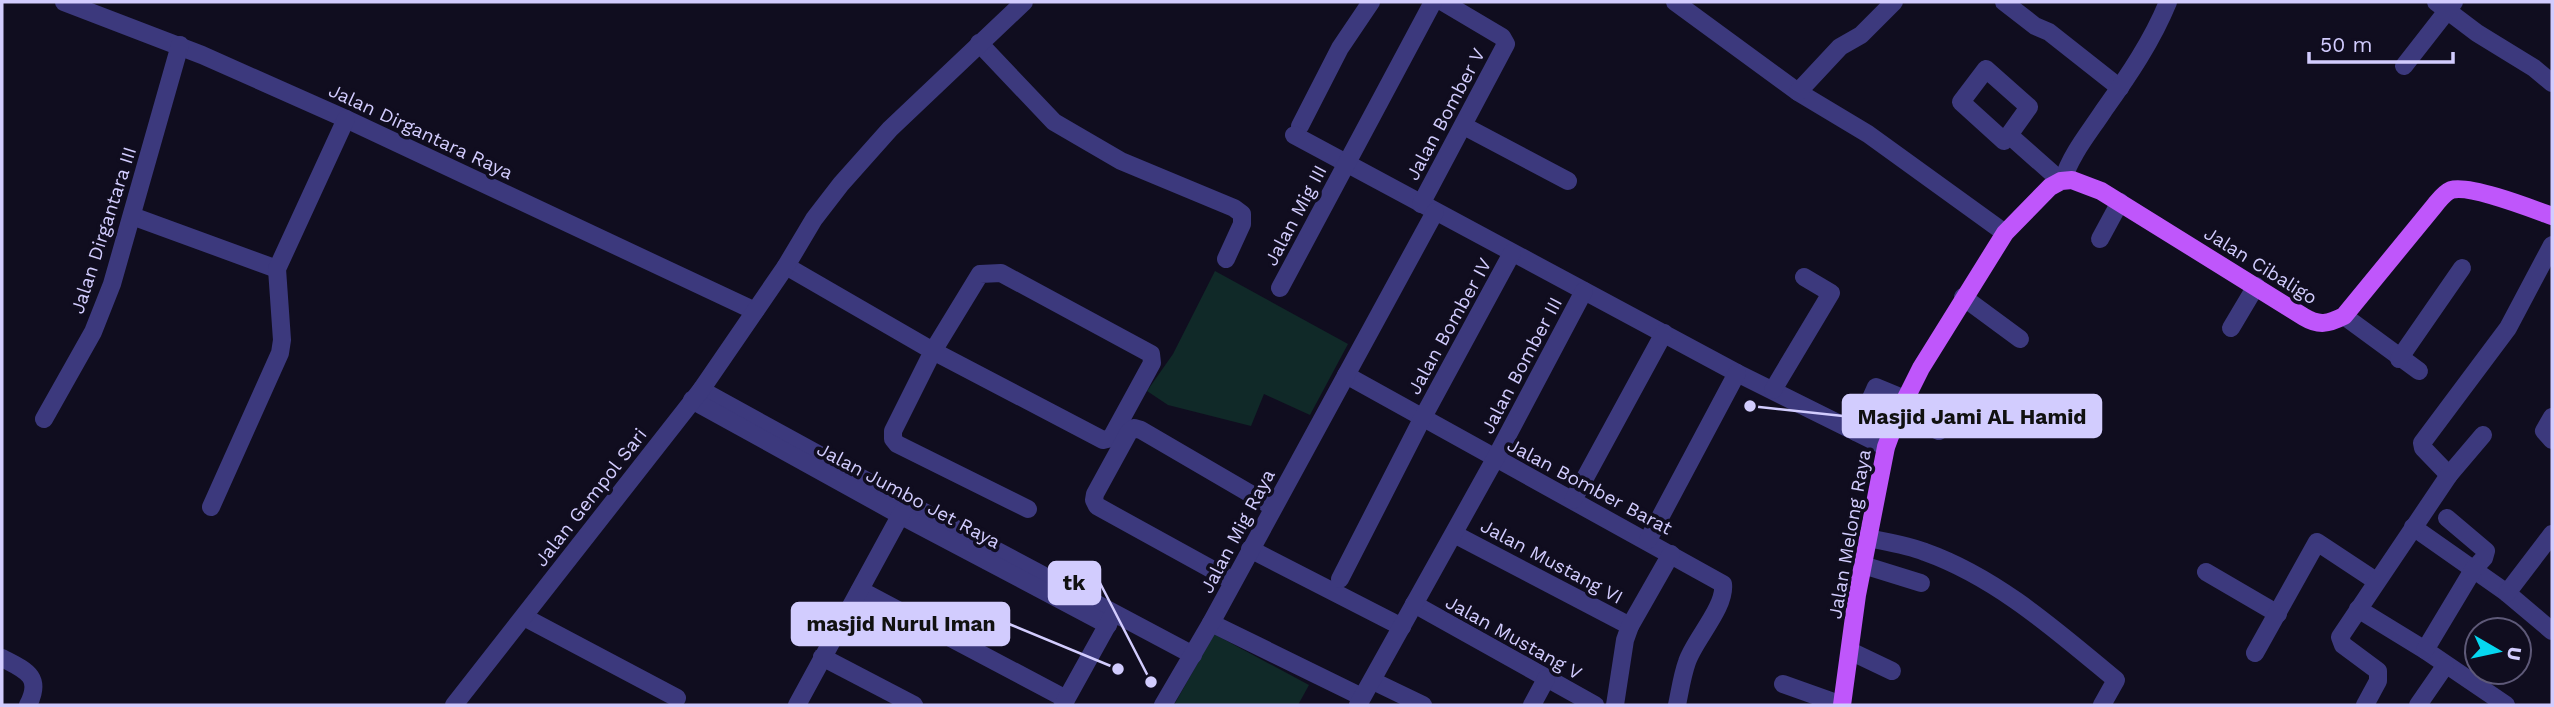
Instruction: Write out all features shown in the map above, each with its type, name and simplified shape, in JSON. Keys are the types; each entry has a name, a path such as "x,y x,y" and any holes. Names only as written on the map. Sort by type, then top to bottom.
{"main road":[{"name":"Jalan Cibaligo","path":"2062,180 2079,181 2120,202 2315,323 2325,324 2344,316"},
{"path":"2005,233 2050,187 2062,180"},
{"path":"2344,316 2443,195 2452,190 2474,191 2552,216"},
{"name":"Jalan Melong Raya","path":"1842,705 1863,565 1886,447 1902,405 1921,368 2005,233"}],"street":[{"name":"Jalan Dirgantara Raya","path":"64,2 180,45 346,119 755,311"},
{"name":"Jalan Gempol Sari","path":"454,705 697,395 786,266 814,219 841,184 890,128 1024,2"},
{"path":"1371,2 1340,48 1297,131 1428,208 1737,373 1886,447"},
{"name":"Jalan Mig III","path":"1280,288 1433,2"},
{"name":"Jalan Bomber V","path":"1346,375 1428,208 1464,126 1506,44 1504,38 1443,2"},
{"path":"1675,2 1798,92 1868,134 2005,233"},
{"path":"1798,92 1840,47 1861,35 1893,2"},
{"path":"2004,2 2035,26 2049,32 2120,88"},
{"path":"2008,135 2062,180 2068,162 2157,29 2168,2"},
{"path":"2404,66 2446,5 2477,33 2534,68 2552,83"},
{"path":"979,43 1054,122 1121,161 1234,208 1242,214 1242,224 1226,260"},
{"name":"Jalan Dirgantara III","path":"44,419 93,332 112,284 180,45"},
{"path":"211,507 280,354 282,340 277,269 346,119"},
{"path":"1464,126 1568,181"},
{"path":"2100,239 2120,202"},
{"path":"132,216 277,269"},
{"path":"2449,475 2422,443 2508,328 2552,244"},
{"name":"Jalan Bomber IV","path":"1340,579 1422,419 1512,253"},
{"path":"786,266 933,351 1103,440 1111,438 1153,358 1150,354 1001,273 980,274 933,351 893,431 893,439 897,444 1028,509"},
{"path":"2399,359 2462,268"},
{"path":"1773,390 1831,293 1804,277"},
{"path":"2231,328 2256,286"},
{"name":"Jalan Bomber III","path":"1360,701 1495,459 1584,291"},
{"path":"1963,297 2020,340"},
{"path":"2344,316 2399,359 2419,371"},
{"path":"1573,500 1664,333"},
{"path":"1648,540 1737,373"},
{"name":"Jalan Bomber Barat","path":"1346,375 1671,554 1630,626 1625,640 1615,705"},
{"name":"Jalan Mig Raya","path":"1163,705 1211,623 1346,375"},
{"path":"1856,432 1876,387 1879,386 1939,431"},
{"name":"Jalan Jumbo Jet Raya","path":"697,395 903,509 1111,618 1193,655"},
{"path":"2552,417 2544,431 2552,439"},
{"path":"1233,580 1097,506 1095,494 1129,432 1134,428 1141,429 1273,507"},
{"path":"2365,705 2378,681 2378,671 2340,643 2340,637 2449,475 2483,435"},
{"path":"797,705 903,509"},
{"path":"2425,650 2486,551 2447,518"},
{"path":"2413,527 2507,593 2552,631"},
{"name":"Jalan Mustang VI","path":"1454,534 1630,626"},
{"path":"2507,593 2552,534"},
{"path":"1868,538 1925,552 1976,575 2037,615 2116,680 2102,705"},
{"path":"2255,653 2317,542 2376,581"},
{"path":"1250,549 1402,627"},
{"path":"1671,554 1723,584 1724,590 1686,663 1677,705"},
{"path":"1863,565 1921,583"},
{"path":"2206,572 2278,614"},
{"path":"860,590 1065,702 1111,618"},
{"name":"Jalan Mustang V","path":"1414,604 1594,705"},
{"path":"2358,609 2506,705"},
{"path":"524,618 677,698"},
{"path":"1211,623 1360,701"},
{"path":"1850,651 1892,671"},
{"path":"822,657 914,705"},
{"path":"2,658 30,675 34,685 28,705"},
{"path":"2418,705 2445,666"},
{"path":"1532,705 1546,679"},
{"path":"1373,681 1423,705"},
{"path":"1783,684 1842,705"}],"green space":[{"path":"1215,271 1348,344 1310,415 1264,394 1251,426 1168,405 1147,391 1173,354"},
{"path":"1214,634 1309,685 1298,705 1174,705"}],"place":[{"name":"Masjid Jami AL Hamid","path":"1750,406"},
{"name":"masjid Nurul Iman","path":"1118,669"},
{"name":"tk","path":"1151,682"}]}
